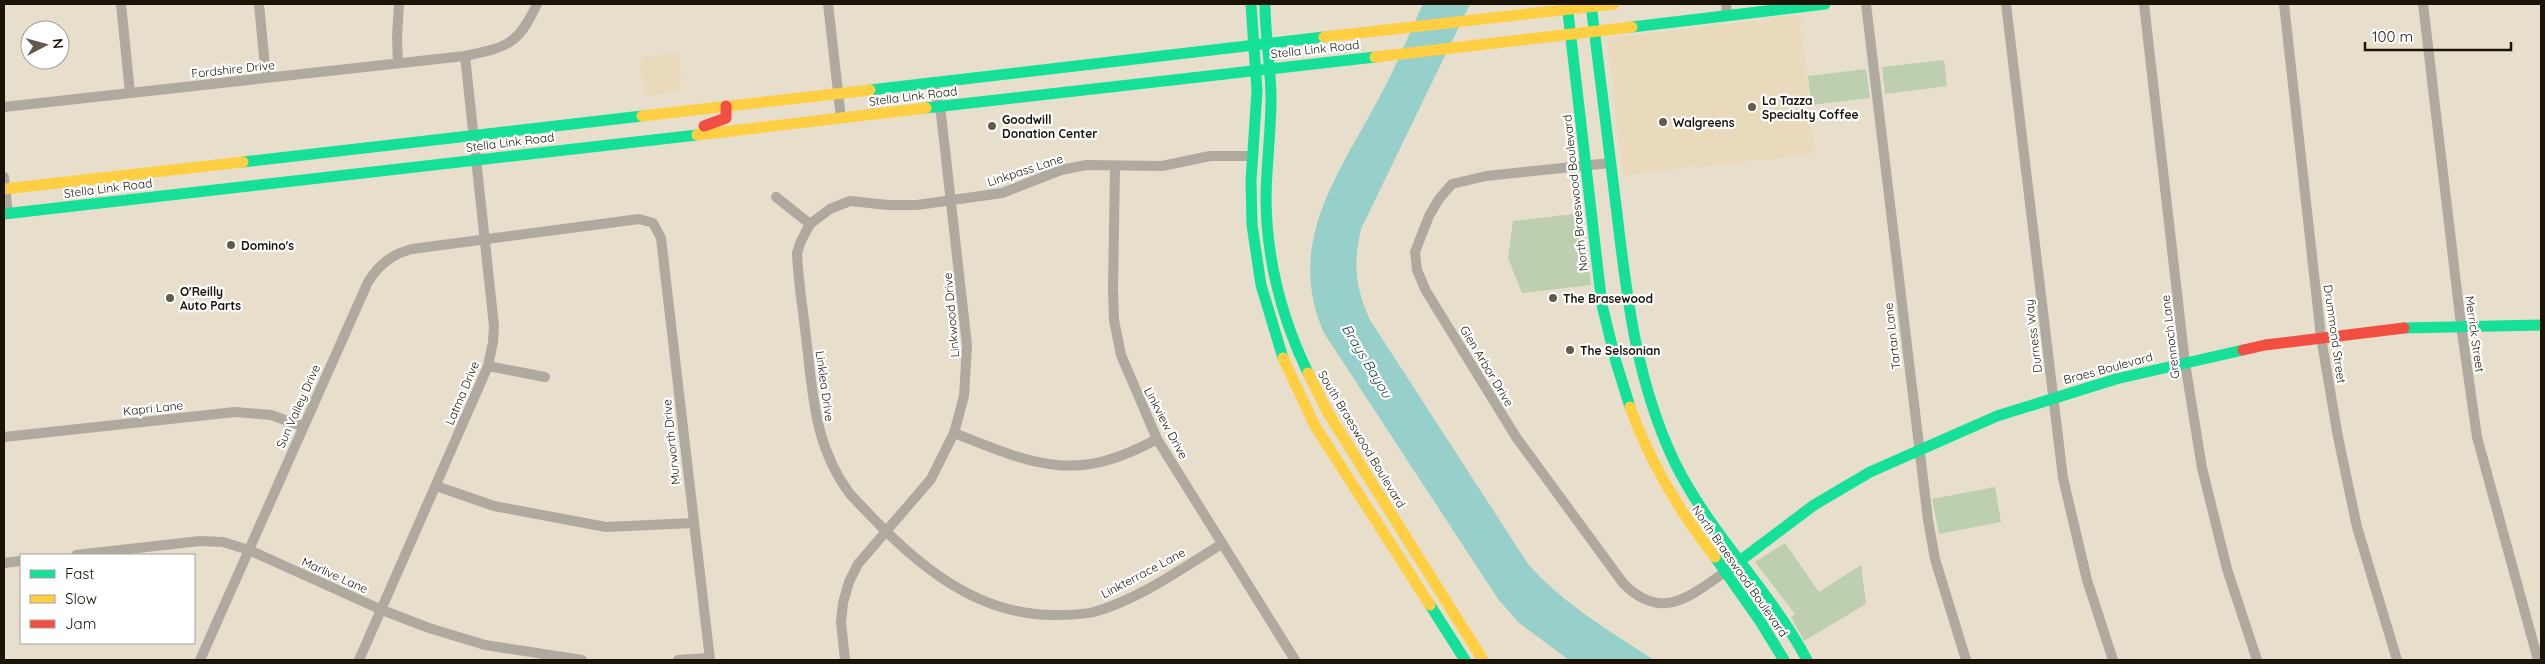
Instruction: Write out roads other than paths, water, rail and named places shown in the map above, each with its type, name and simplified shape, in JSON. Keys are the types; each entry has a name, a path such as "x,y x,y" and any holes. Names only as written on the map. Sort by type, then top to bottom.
{"main road":[{"path":"1251,4 1256,70 1256,114 1250,193 1256,264 1269,323 1294,386 1315,426 1465,660"},
{"name":"South Braeswood Boulevard","path":"1265,4 1270,68 1266,202 1276,286 1287,330 1306,373 1328,413 1483,660"},
{"name":"Stella Link Road","path":"6,214 940,106 1038,83 1254,45 1568,6 1614,4"},
{"name":"Stella Link Road","path":"4,185 474,136 934,82 1038,83 1256,70 1595,31 1727,9 1825,4"},
{"name":"North Braeswood Boulevard","path":"1592,5 1630,320 1638,361 1653,411 1681,473 1700,506 1784,619 1807,660"},
{"name":"North Braeswood Boulevard","path":"1568,6 1602,305 1618,376 1637,428 1688,523 1725,572 1784,660"},
{"path":"667,138 723,121 728,115 726,106"},
{"path":"332,151 334,176"},
{"path":"210,165 213,190"},
{"name":"Braes Boulevard","path":"1725,572 1814,505 1870,472 1997,416 2052,398 2116,379 2265,345 2376,330 2461,325 2541,325"},
{"path":"1637,428 1653,411"}],"street":[{"path":"121,4 130,93"},
{"path":"259,4 266,78"},
{"path":"398,64 399,4"},
{"name":"Fordshire Drive","path":"4,107 465,56 501,48 514,41 528,24 537,4"},
{"path":"828,4 841,118"},
{"name":"Tartan Lane","path":"1866,4 1918,450 1935,559 1966,660"},
{"name":"Durness Way","path":"2006,4 2052,398 2065,487 2087,580 2113,660"},
{"name":"Grennoch Lane","path":"2144,4 2185,363 2202,468 2213,518 2257,660"},
{"name":"Drummond Street","path":"2284,4 2322,337 2338,437 2358,527 2397,660"},
{"name":"Merrick Street","path":"2423,4 2461,325 2477,437 2538,660"},
{"name":"Latma Drive","path":"359,660 488,366 493,342 494,326 465,56"},
{"name":"Linkwood Drive","path":"845,660 841,622 846,591 858,564 931,479 954,433 964,396 967,362 952,201 940,106 934,82"},
{"name":"Linkpass Lane","path":"810,224 830,209 850,201 903,206 952,201 1002,193 1061,170 1086,165 1162,166 1210,156 1253,156"},
{"name":"Glen Arbor Drive","path":"1610,162 1486,176 1452,184 1439,199 1419,238 1416,252 1416,270 1426,290 1516,437 1633,594 1652,603 1672,603 1698,592 1725,572"},
{"name":"Linkview Drive","path":"1115,166 1113,290 1117,338 1135,391 1157,439 1295,660"},
{"path":"4,185 6,214"},
{"path":"776,197 810,224"},
{"name":"Sun Valley Drive","path":"200,660 302,426 368,282 377,268 400,252 412,249 638,219 653,223"},
{"name":"Murworth Drive","path":"653,223 661,238 709,659"},
{"name":"Linklea Drive","path":"810,224 797,253 818,428 824,447 839,479 860,504 888,530"},
{"path":"488,366 545,377"},
{"name":"Kapri Lane","path":"4,436 235,412 271,415 302,426"},
{"path":"954,433 1026,460 1065,467 1101,462 1138,450 1157,439"},
{"path":"436,486 494,506 606,527 693,523"},
{"name":"Linkterrace Lane","path":"888,530 937,576 980,601 1028,614 1048,615 1094,612 1119,603 1222,544"},
{"name":"Marlive Lane","path":"85,554 200,541 223,542 249,550 382,610 429,628 485,645 582,660"},
{"path":"4,564 20,562"},
{"path":"678,660 709,659"}],"water":[{"name":"Brays Bayou","path":"1423,4 1470,4 1361,229 1356,265 1358,286 1365,308 1370,320 1528,564 1556,592 1654,660 1569,660 1519,623 1498,599 1324,333 1313,301 1310,270 1313,240 1321,212 1347,156 1390,76"}],"place":[{"name":"La Tazza Specialty Coffee","path":"1752,107"},
{"name":"Walgreens","path":"1663,122"},
{"name":"Goodwill Donation Center","path":"992,126"},
{"name":"Domino's","path":"231,245"},
{"name":"O'Reilly Auto Parts","path":"170,298"},
{"name":"The Brasewood","path":"1553,298"},
{"name":"The Selsonian","path":"1570,350"}]}
